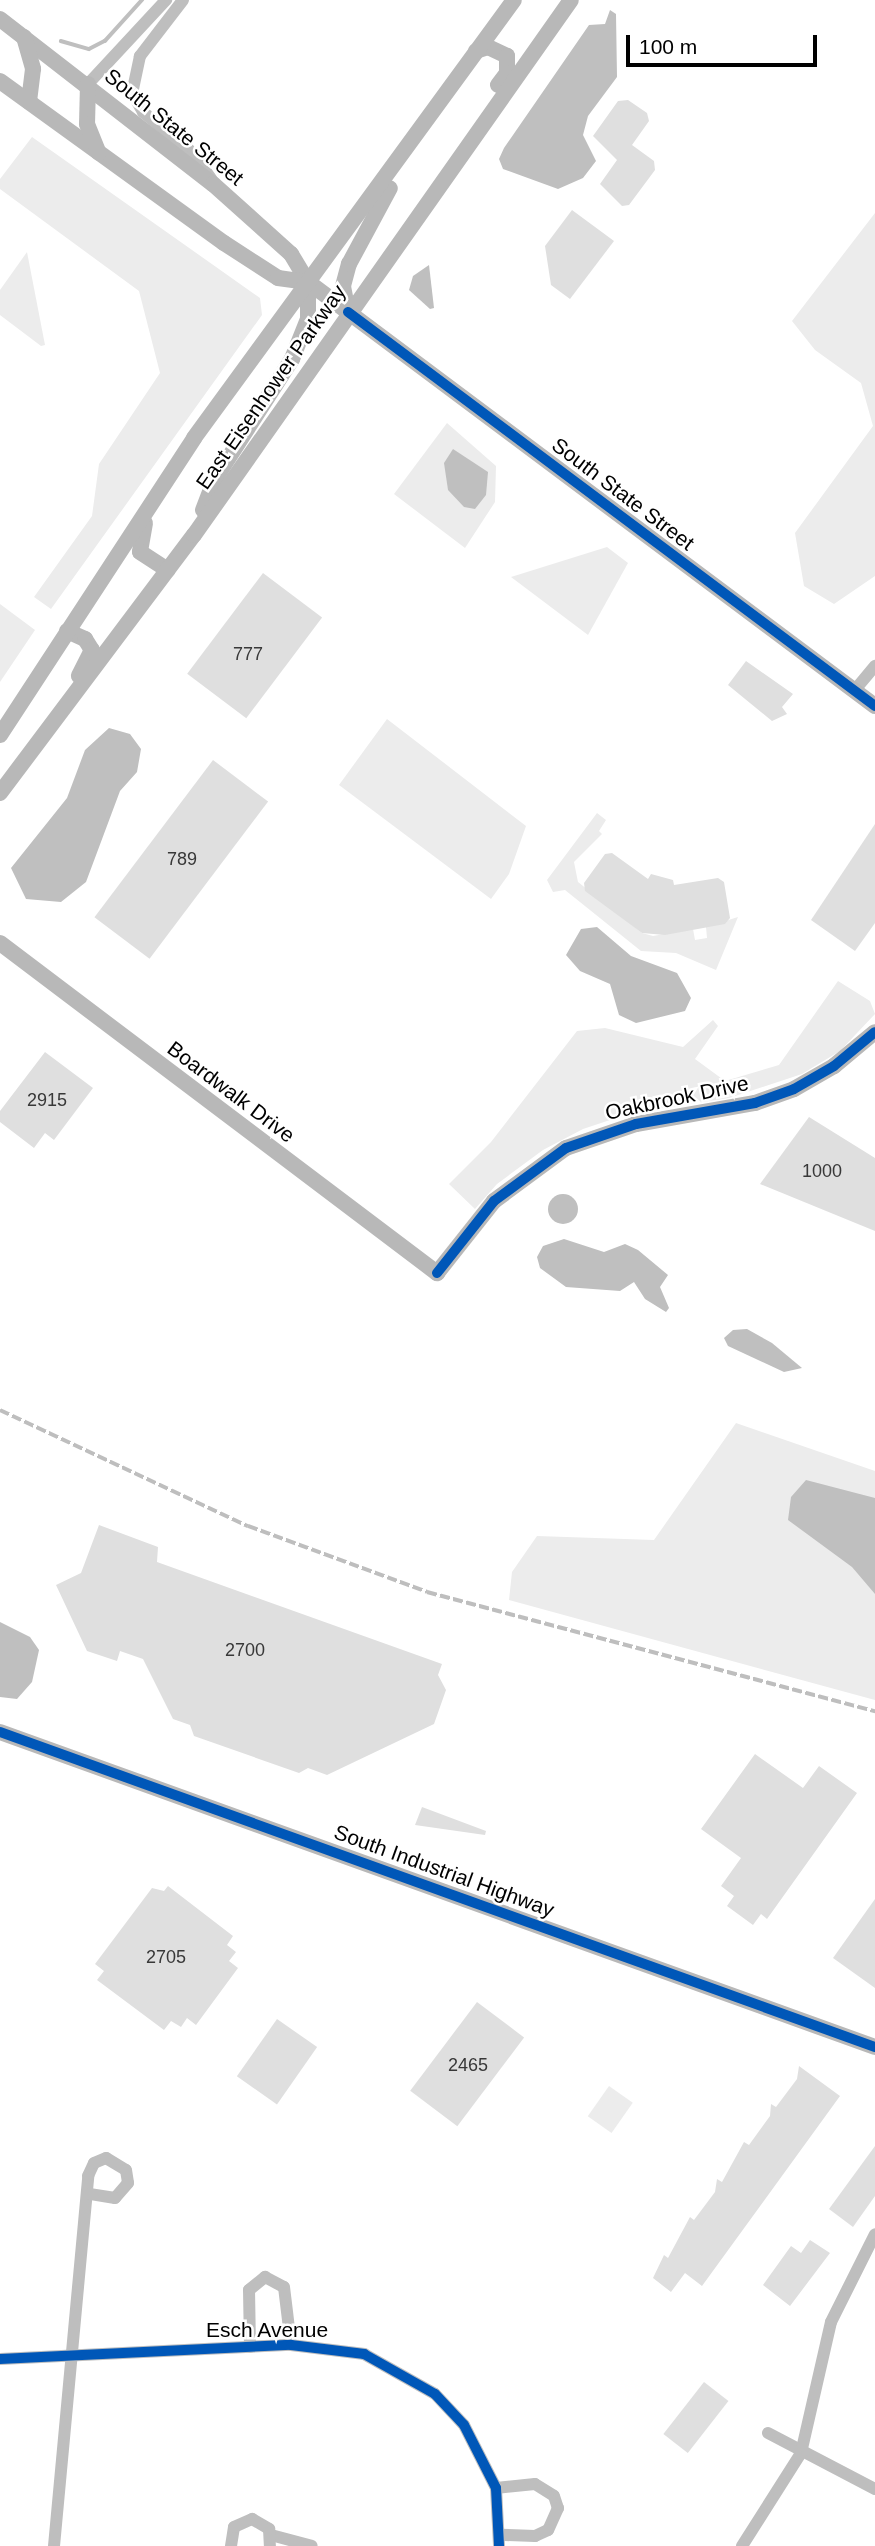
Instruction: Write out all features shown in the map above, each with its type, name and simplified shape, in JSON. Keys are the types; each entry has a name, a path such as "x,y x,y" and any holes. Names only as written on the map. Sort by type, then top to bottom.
{"main road":[{"path":"559,0 570,0"},
{"name":"East Eisenhower Parkway","path":"0,793 194,536 395,245 570,0"},
{"name":"East Eisenhower Parkway","path":"0,735 67,631 271,330 458,77 508,2"},
{"name":"South State Street","path":"0,19 88,84 214,184 291,254 308,282 875,706"},
{"path":"24,37 33,69 29,102"},
{"path":"395,245 408,209 507,73 509,63 498,48 476,51"},
{"path":"348,312 343,286 367,225 440,119 458,77"},
{"name":"South State Street","path":"0,81 103,159 278,278 308,282"},
{"path":"88,84 87,124 103,159"},
{"path":"194,536 215,479 292,359 308,319 308,282"},
{"path":"168,570 140,552 144,524 243,382 271,330"},
{"path":"41,740 48,715 91,659 90,644 67,631"},
{"name":"Boardwalk Drive","path":"0,943 437,1273"},
{"name":"Oakbrook Drive","path":"437,1273 494,1201 566,1148 636,1124 755,1103 794,1089 834,1066 875,1032"},
{"name":"South Industrial Highway","path":"0,1732 875,2047"}],"street":[{"path":"88,84 166,0"},
{"path":"183,0 139,56 132,93 143,113 193,153 214,184"},
{"path":"854,691 875,666"},
{"path":"54,2546 89,2193"},
{"path":"743,2546 801,2452 831,2322 875,2234"},
{"name":"Esch Avenue","path":"250,2347 249,2290 265,2277 284,2287 291,2345"},
{"name":"Esch Avenue","path":"0,2360 291,2345 364,2354 403,2371 435,2394 464,2425 496,2487 500,2541 535,2536 548,2530 558,2508 554,2496 535,2484 496,2487"},
{"path":"768,2434 875,2488"},
{"path":"231,2546 234,2527 245,2519 264,2524 271,2541 312,2546"}],"shaded area":[{"path":"610,10 616,14 617,77 588,116 583,135 596,161 583,178 558,189 503,169 499,159 504,148 589,25 605,24"},
{"path":"32,137 260,298 262,315 51,609 34,597 92,516 99,464 160,373 139,291 0,189 0,179"},
{"path":"875,213 875,576 834,604 804,586 795,533 873,426 861,383 815,350 792,321"},
{"path":"27,252 45,345 41,346 0,315 0,290"},
{"path":"429,265 434,308 430,309 409,290 413,276"},
{"path":"447,423 496,466 495,502 465,548 394,494"},
{"path":"453,449 488,472 486,495 475,509 464,507 448,490 444,463"},
{"path":"607,547 628,563 588,635 511,577"},
{"path":"0,604 35,630 0,682"},
{"path":"387,719 526,826 509,874 491,899 339,785"},
{"path":"109,728 130,734 141,749 137,772 120,791 86,882 61,902 26,899 11,868 67,798 85,750"},
{"path":"597,813 606,820 599,831 602,834 574,862 578,882 642,933 653,936 693,929 695,940 707,938 706,927 738,917 716,970 676,953 641,951 565,890 553,892 547,880"},
{"path":"597,927 631,956 677,973 691,998 685,1011 636,1023 619,1015 610,984 580,971 566,955 581,929"},
{"path":"838,981 870,1001 875,1014 840,1051 802,1074 729,1098 631,1113 583,1129 543,1150 497,1184 475,1209 449,1184 491,1142 577,1031 605,1028 683,1047 713,1020 718,1026 695,1059 725,1081 779,1065"},
{"path":"563,1194 574,1198 578,1209 574,1220 563,1224 552,1220 548,1209 552,1198"},
{"path":"564,1239 604,1252 625,1244 638,1250 668,1275 660,1287 669,1308 666,1312 645,1299 634,1282 620,1291 566,1287 540,1268 537,1257 543,1246"},
{"path":"747,1329 772,1343 802,1368 784,1372 728,1346 724,1338 733,1330"},
{"path":"736,1423 875,1471 875,1700 509,1600 512,1572 537,1536 654,1540"},
{"path":"806,1480 875,1498 875,1594 852,1567 788,1520 791,1497"},
{"path":"0,1622 30,1637 39,1650 32,1682 17,1699 0,1697"},
{"path":"609,2086 633,2103 612,2133 588,2116"}],"building":[{"path":"628,100 647,113 649,121 632,145 654,161 655,170 629,205 622,206 600,184 617,160 593,136 618,101"},
{"path":"572,210 614,241 570,299 551,285 545,246"},
{"path":"263,573 322,618 246,718 187,674"},
{"path":"746,661 793,694 782,707 787,714 772,721 728,685"},
{"path":"213,760 268,802 150,959 94,917"},
{"path":"875,824 875,923 855,951 811,920"},
{"path":"612,853 648,879 651,874 673,880 674,885 718,878 724,882 730,918 725,924 665,935 642,933 585,891 584,883 605,854"},
{"path":"45,1052 93,1088 54,1140 45,1133 34,1148 0,1122 0,1111"},
{"path":"809,1117 875,1158 875,1231 760,1184"},
{"path":"99,1525 158,1547 157,1562 442,1664 438,1675 446,1690 434,1724 327,1775 308,1768 299,1773 194,1736 190,1725 173,1719 143,1659 120,1651 117,1661 87,1651 56,1585 81,1573"},
{"path":"755,1754 803,1788 819,1766 857,1793 767,1919 761,1914 753,1925 727,1906 734,1896 721,1886 741,1858 701,1829"},
{"path":"422,1807 486,1831 485,1835 415,1825"},
{"path":"168,1886 233,1936 227,1945 236,1952 229,1961 238,1968 196,2025 187,2018 181,2027 171,2021 164,2030 97,1980 104,1971 95,1964 152,1888 164,1891"},
{"path":"875,1899 875,1988 833,1958"},
{"path":"477,2002 524,2038 457,2126 410,2091"},
{"path":"277,2019 317,2047 277,2104 237,2076"},
{"path":"799,2066 840,2096 702,2286 685,2273 671,2292 653,2278 664,2255 668,2258 690,2217 694,2220 715,2192 717,2179 722,2182 744,2142 749,2145 770,2116 771,2104 776,2107 797,2079"},
{"path":"875,2146 875,2196 853,2227 829,2209"},
{"path":"810,2240 830,2253 790,2306 763,2285 791,2246 801,2253"},
{"path":"704,2382 728,2401 688,2453 663,2434"}],"waterway":[{"path":"61,41 89,49 105,41 142,0"}],"railway":[{"path":"0,1410 248,1526 427,1592 875,1711"}],"cycle path":[{"path":"348,312 875,706"},
{"path":"437,1273 494,1201 566,1148 636,1124 755,1103 794,1089 834,1066 875,1032"},
{"path":"0,1732 875,2047"},
{"path":"0,2359 291,2345 364,2354 435,2394 464,2425 496,2488 499,2546"}]}
